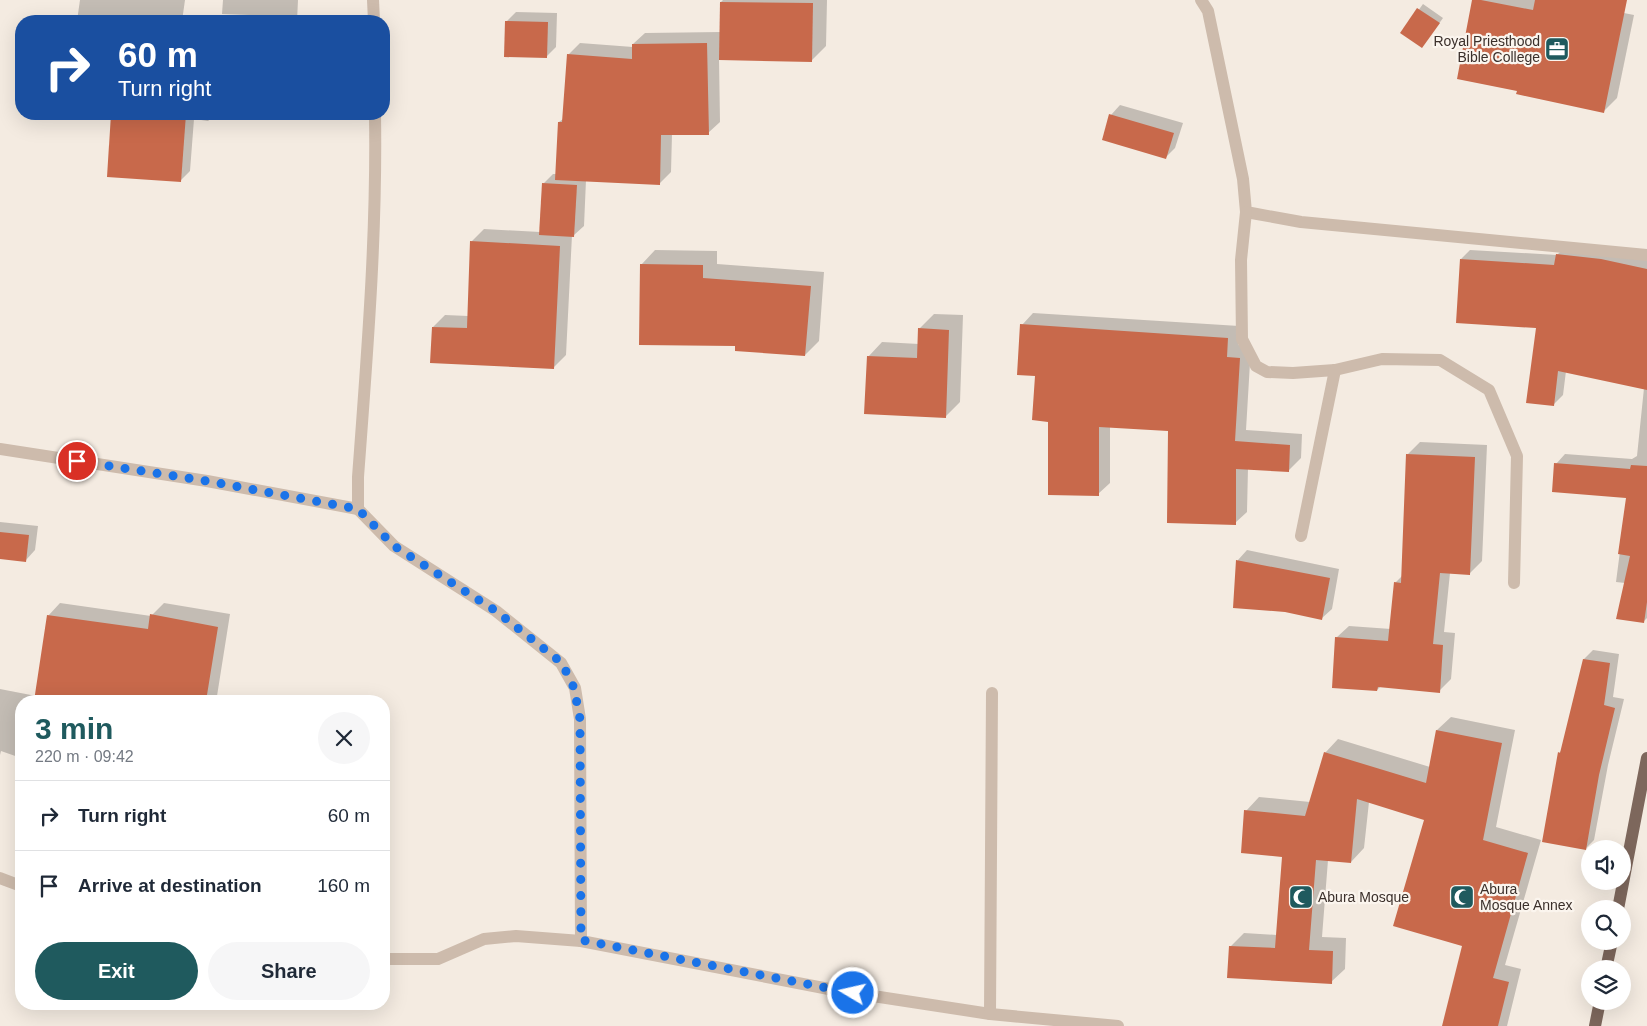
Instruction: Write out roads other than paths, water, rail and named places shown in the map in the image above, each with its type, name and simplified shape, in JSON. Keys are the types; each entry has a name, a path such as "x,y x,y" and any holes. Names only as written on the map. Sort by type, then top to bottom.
{"main road":[{"path":"1620,900 1647,758"},
{"path":"1595,1026 1598,1010"}],"street":[{"path":"373,0 374,15"},
{"path":"1201,0 1208,11 1242,170 1246,212 1241,260 1242,339 1256,366 1267,372 1293,373 1335,370 1382,359 1440,360 1489,390 1518,456 1514,583"},
{"path":"358,509 358,478 374,264 375,120"},
{"path":"1246,212 1300,222 1647,255"},
{"path":"1301,536 1335,370"},
{"path":"0,449 207,481 358,509 394,546 496,611 562,663 574,688 580,719 581,940"},
{"path":"990,1014 992,693"},
{"path":"0,878 15,884"},
{"path":"390,959 438,959 484,939 516,936 581,940 834,990 990,1014 1118,1026"}],"place":[{"name":"Royal Priesthood Bible College","path":"1557,49"},
{"name":"Abura Mosque","path":"1301,897"},
{"name":"Abura Mosque Annex","path":"1462,897"}]}
